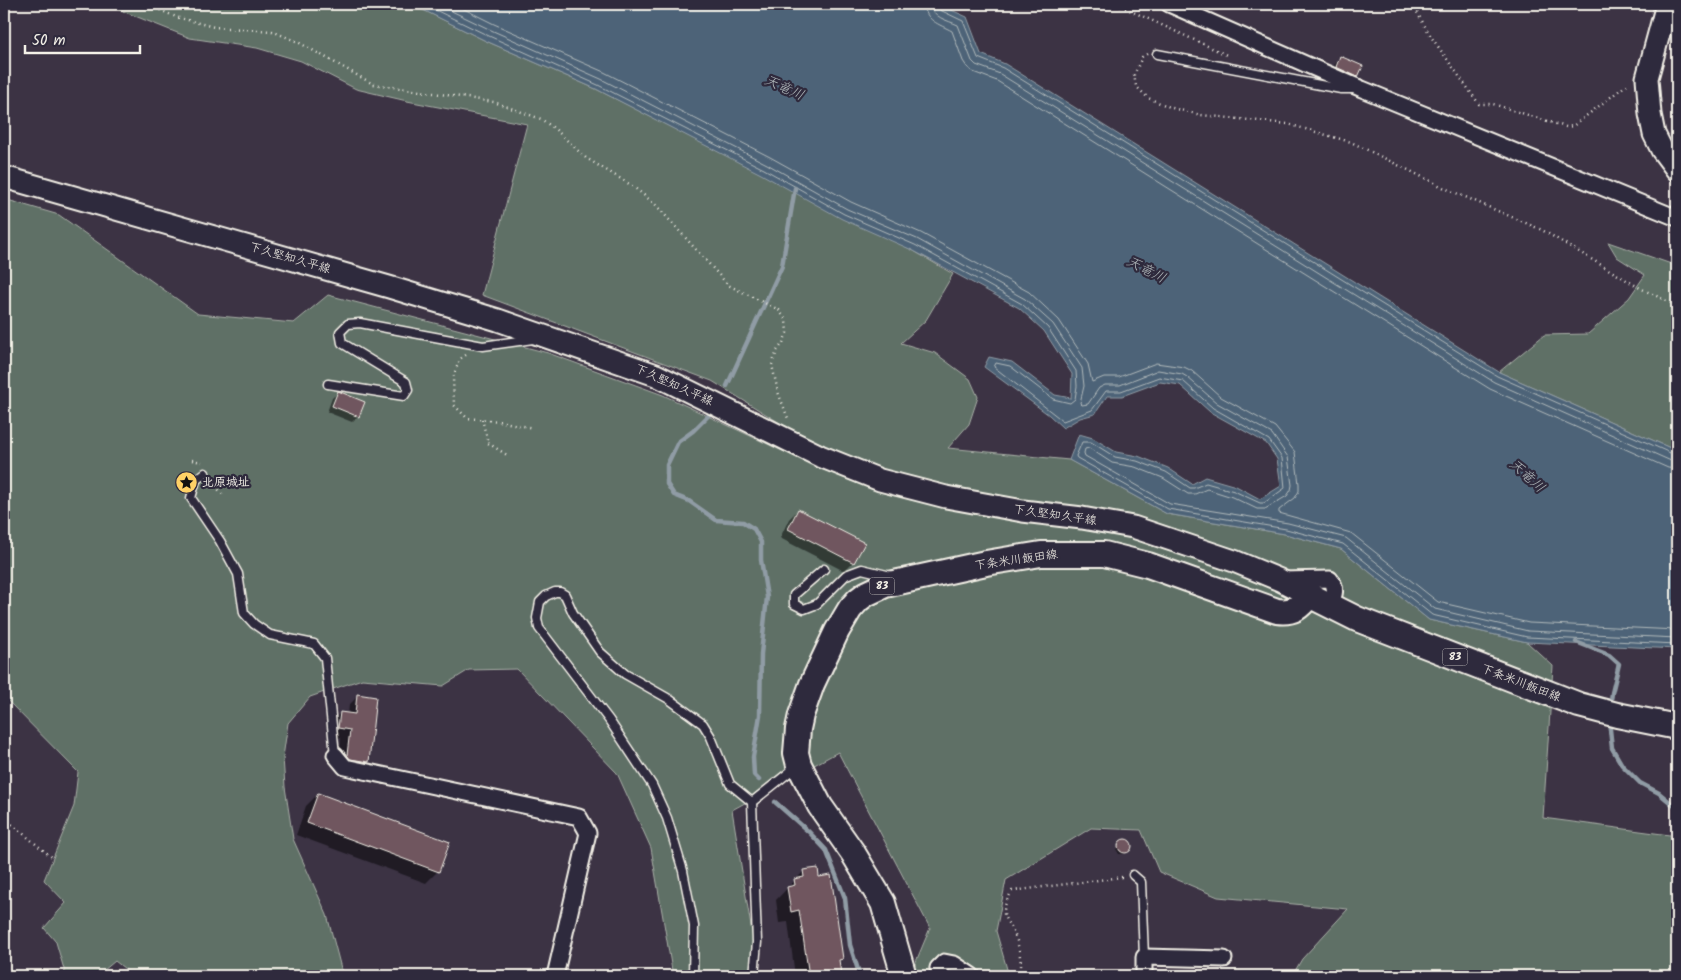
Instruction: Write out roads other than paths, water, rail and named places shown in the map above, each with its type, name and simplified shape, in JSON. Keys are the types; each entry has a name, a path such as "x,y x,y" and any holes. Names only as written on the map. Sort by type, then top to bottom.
{"main road":[{"path":"1667,4 1647,78 1654,134 1662,150 1677,170"},
{"name":"下久堅知久平線","path":"4,177 389,287 546,337 656,375 820,456 880,480 965,500 1023,511 1082,518 1133,527 1234,562 1280,580 1309,595"},
{"name":"下条米川飯田線","path":"904,976 884,903 853,853 820,806 799,765 796,753 796,740 801,716 824,658 846,616 850,609 866,594 885,585 986,563 1041,554 1104,554 1148,565 1277,611 1292,611 1302,604 1309,595 1356,619 1579,705 1610,714 1677,727"}],"street":[{"path":"1169,4 1362,89 1677,218"},
{"path":"1280,580 1330,579 1334,583 1335,591 1330,606"},
{"path":"335,755 345,767 579,817 588,833 555,976"},
{"path":"1144,976 1144,957 1224,959"},
{"path":"941,976 938,968 944,962 954,964 972,976"}],"lane":[{"path":"1157,54 1341,89 1362,89"},
{"path":"328,384 404,396 408,390 406,382 342,343 340,332 348,324 360,323 483,346 546,337"},
{"path":"204,473 196,480 191,498 220,542 238,574 244,613 254,624 270,635 314,644 325,658 335,755"},
{"path":"824,569 794,595 794,604 804,609 817,604 846,576 862,569 905,580"},
{"path":"693,976 694,926 683,871 667,818 652,785 608,720 539,628 537,618 540,602 546,596 555,592 566,595 573,612 600,652 625,674 669,699 703,724 711,737 730,784 752,802 758,942 754,976"},
{"path":"752,802 799,765"},
{"path":"1133,875 1141,882 1144,957"}],"water":[{"name":"天竜川","path":"411,4 938,4 967,17 981,54 1005,64 1499,372 1677,451 1677,649 1527,642 1429,620 1341,549 1285,534 1167,514 1069,460 1079,434 1093,438 1116,452 1138,456 1168,468 1192,484 1205,477 1236,486 1260,499 1281,486 1277,459 1266,443 1210,412 1180,385 1160,382 1122,396 1107,396 1095,414 1080,418 1063,428 1049,415 984,367 989,357 1012,362 1055,395 1071,398 1072,374 1044,331 1019,308 912,250 842,219 761,174 596,89 486,41"}],"waterway":[{"path":"727,386 782,266 795,188"},
{"path":"711,413 693,431 678,442 667,465 667,484 674,495 689,501 716,520 743,522 754,529 761,542 761,560 767,597 761,654 760,715 753,757 754,775 759,780"},
{"path":"1576,642 1609,655 1619,664 1610,707"},
{"path":"1609,720 1612,748 1622,765 1640,783 1659,793 1677,808"},
{"path":"775,802 826,850 845,898 850,945 860,976"}],"place":[{"name":"北原城址","path":"186,482"}]}
